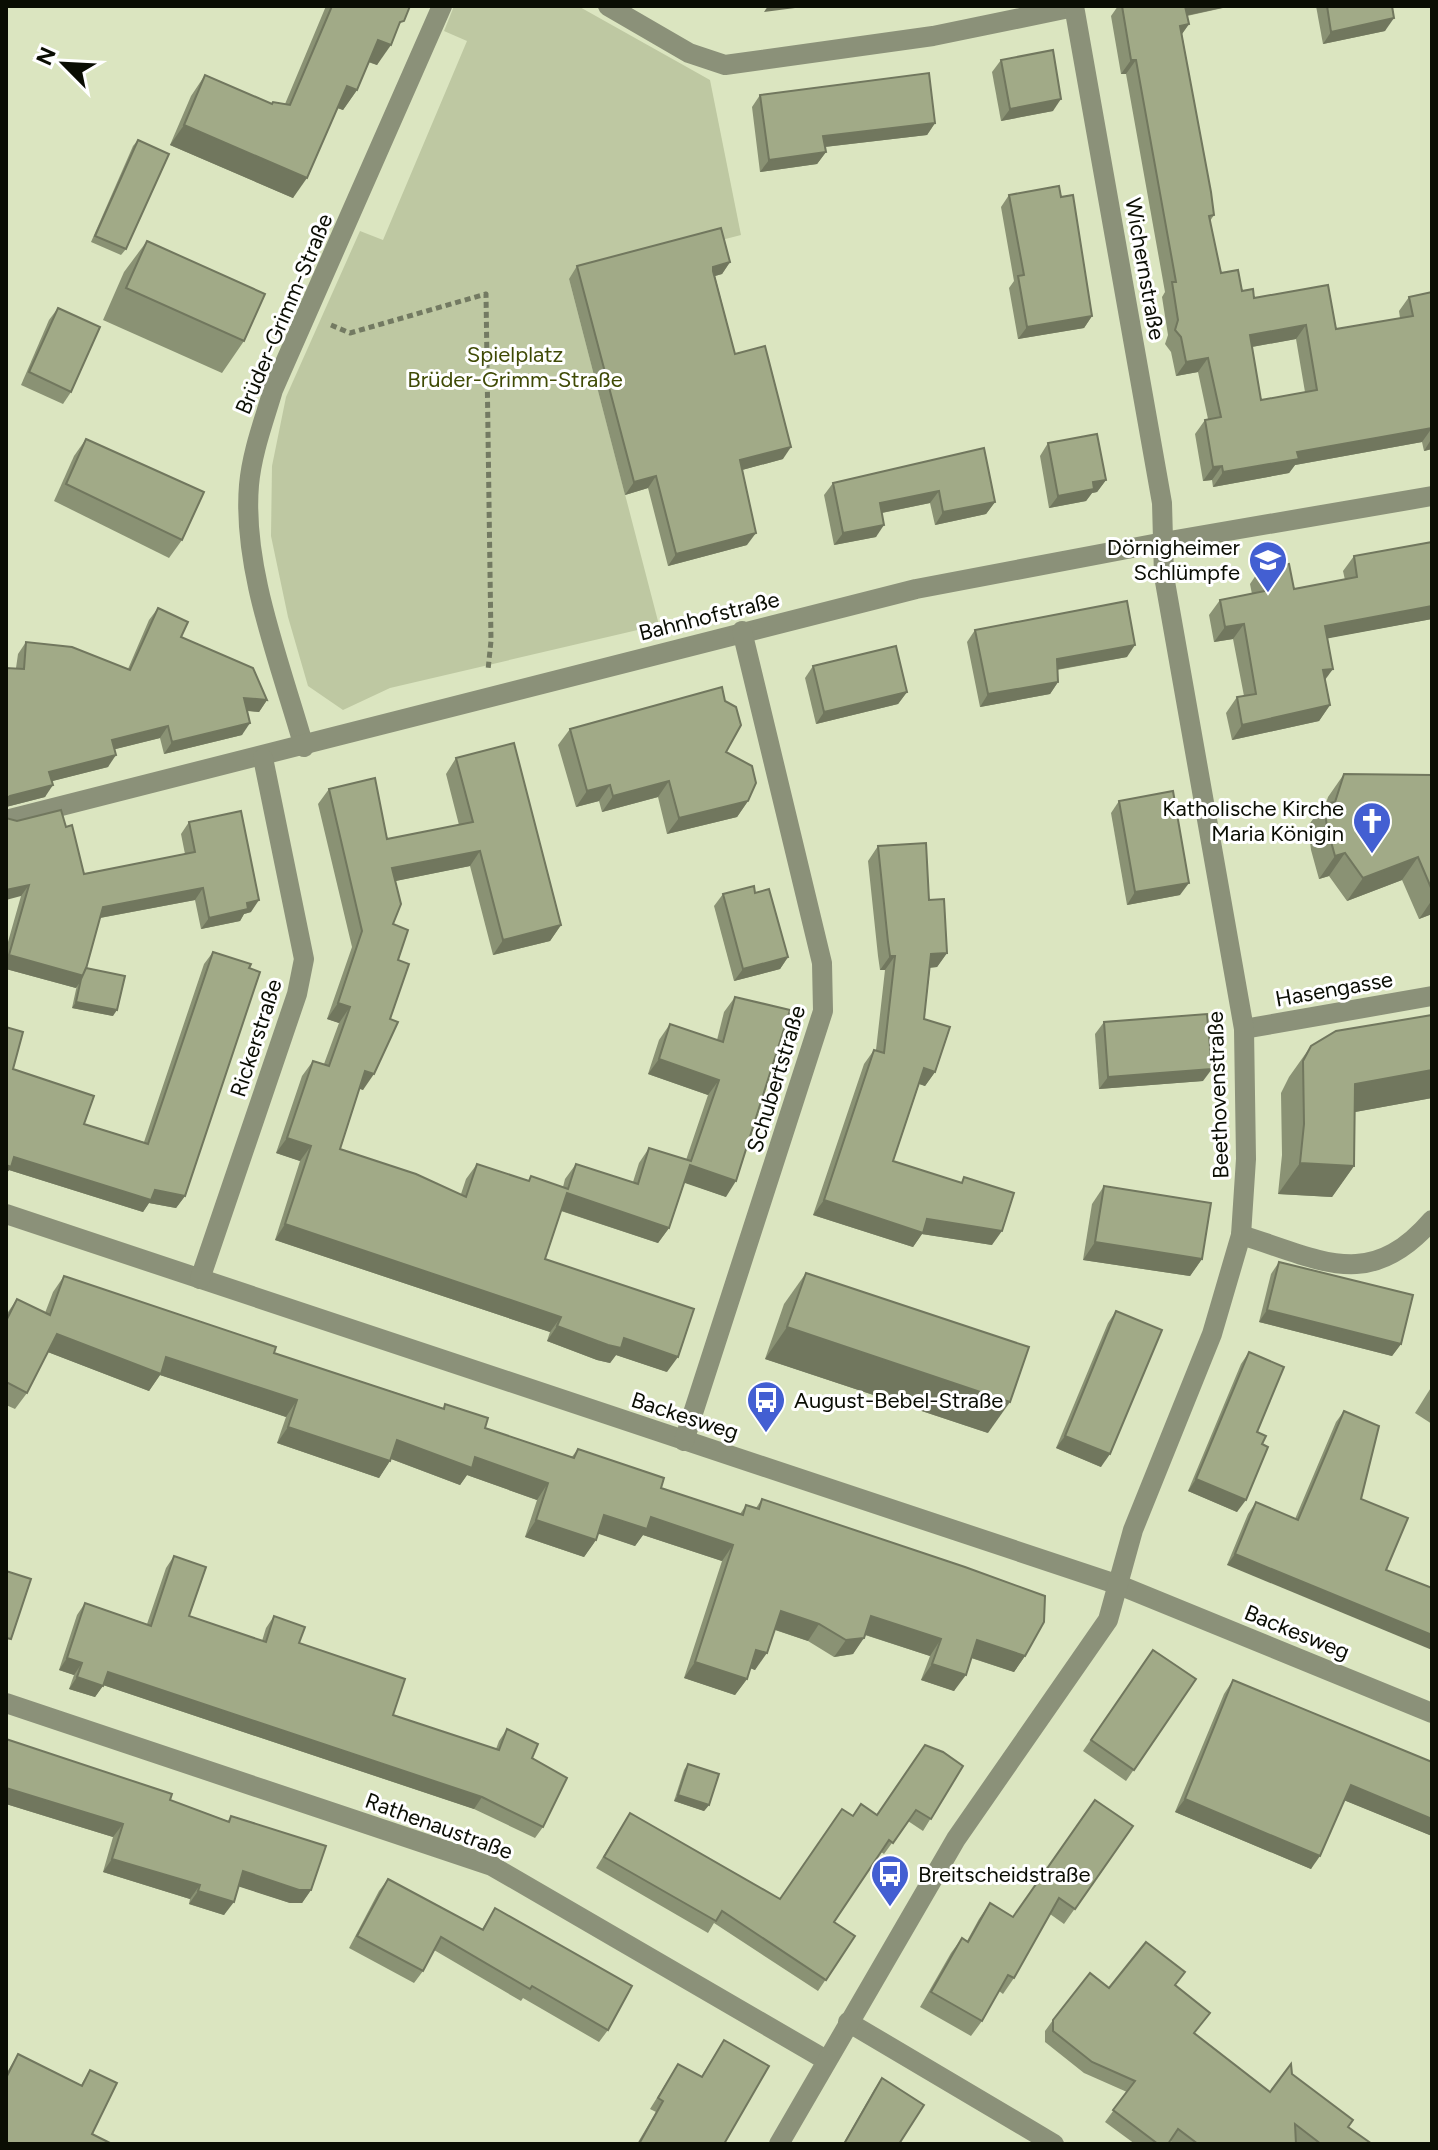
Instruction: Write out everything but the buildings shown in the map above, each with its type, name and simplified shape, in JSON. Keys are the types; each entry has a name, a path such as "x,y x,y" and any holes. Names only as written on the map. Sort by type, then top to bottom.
{"street":[{"name":"Brüder-Grimm-Straße","path":"304,747 252,558 249,484 273,390 442,6"},
{"path":"608,6 689,53 725,65 933,36 1074,7"},
{"name":"Wichernstraße","path":"1074,7 1162,503 1164,542"},
{"name":"Bahnhofstraße","path":"6,820 263,758 742,631 916,589 1432,496"},
{"name":"Beethovenstraße","path":"1119,1585 1133,1530 1212,1334 1241,1235 1246,1159 1244,1029 1164,576 1164,542"},
{"name":"Schubertstraße","path":"684,1441 823,1011 822,963 742,631"},
{"name":"Rickerstraße","path":"200,1279 297,994 303,968 263,758"},
{"name":"Hasengasse","path":"1244,1029 1432,996"},
{"name":"Backesweg","path":"6,1214 1119,1585 1432,1713"},
{"path":"1241,1235 1362,1266 1383,1261 1403,1248 1432,1220"},
{"path":"779,2144 956,1839 1108,1620 1119,1585"},
{"name":"Rathenaustraße","path":"6,1703 492,1866 826,2060"},
{"path":"848,2022 1054,2144"}],"path":[{"path":"307,315 350,333 486,294 491,641 485,699"}],"green space":[{"name":"Spielplatz Brüder-Grimm-Straße","path":"454,6 578,6 710,80 741,235 569,279 659,625 390,688 343,710 308,686 288,617 271,536 272,466 286,397 360,231 383,240 467,41 444,31"}],"place":[{"name":"Dörnigheimer Schlümpfe","path":"1268,594"},
{"name":"Katholische Kirche Maria Königin","path":"1372,855"},
{"name":"August-Bebel-Straße","path":"766,1434"},
{"name":"Breitscheidstraße","path":"890,1908"}]}
